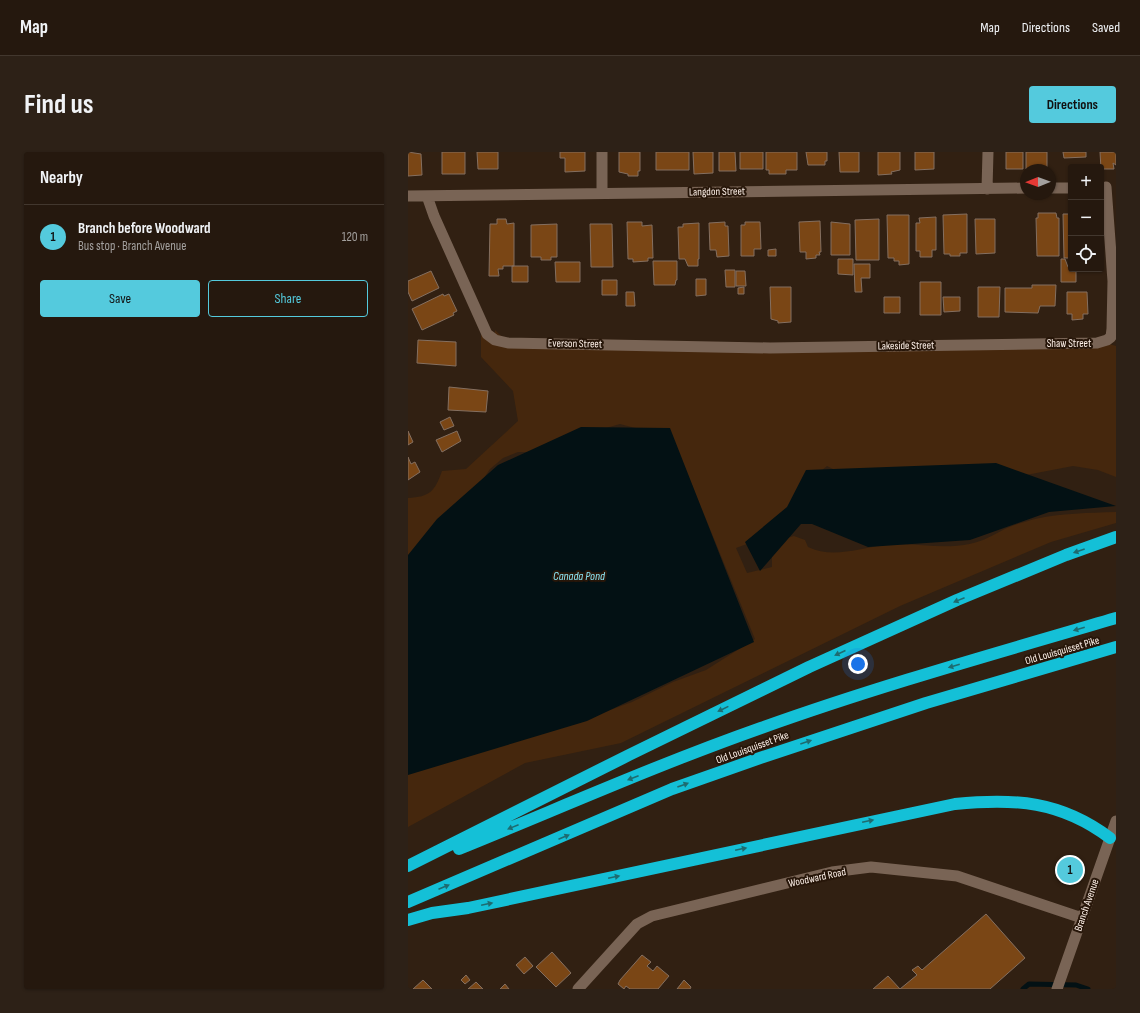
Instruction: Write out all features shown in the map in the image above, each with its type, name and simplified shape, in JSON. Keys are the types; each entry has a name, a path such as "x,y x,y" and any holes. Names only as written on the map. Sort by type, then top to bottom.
{"highway":[{"path":"408,866 809,667 957,600 1066,555 1116,537"},
{"name":"Old Louisquisset Pike","path":"408,870 759,728 874,690 1116,618"},
{"name":"Old Louisquisset Pike","path":"408,902 672,790 760,758 926,703 1116,647"},
{"path":"408,920 432,913 468,908 955,804 1008,801 1039,805 1083,819 1110,838"}],"street":[{"path":"602,152 602,193"},
{"path":"987,188 988,152"},
{"name":"Shaw Street","path":"996,343 1097,343 1107,340 1111,336 1113,281 1108,187"},
{"name":"Langdon Street","path":"408,196 1020,188"},
{"path":"1056,188 1068,188"},
{"name":"Everson Street","path":"427,196 434,216 488,334 495,340 508,343 770,348 815,347"},
{"name":"Lakeside Street","path":"815,347 996,343"},
{"name":"Branch Avenue","path":"1057,989 1116,822"},
{"name":"Woodward Road","path":"578,989 638,924 652,916 832,872 871,867 957,876 1082,918"}],"shaded area":[{"path":"481,325 495,333 495,330 503,338 770,346 1102,342 1116,346 1116,477 1098,470 1073,466 1026,475 843,474 827,466 814,477 809,488 755,541 736,548 747,573 772,567 772,556 780,540 794,536 805,540 808,547 817,550 827,552 846,552 895,544 944,546 964,545 975,543 1007,528 1035,519 1065,514 1116,512 1116,523 1051,542 900,606 621,743 525,763 408,827 408,773 577,722 632,702 673,682 706,670 755,639 681,458 665,436 620,424 606,428 560,452 518,452 503,458 490,469 471,497 408,562 408,498 422,496 431,492 437,484 442,471 466,469 518,421 513,391 481,357"}],"water":[{"name":"Canada Pond","path":"581,427 670,428 754,642 587,721 408,775 408,555 437,519 498,465"},
{"path":"996,463 1116,506 1049,512 970,540 868,547 812,524 801,524 760,571 745,542 787,507 806,470"}],"building":[{"path":"408,152 421,154 422,175 408,176"},
{"path":"442,152 465,152 465,174 442,174"},
{"path":"477,152 498,152 498,169 478,169"},
{"path":"560,152 585,152 585,171 565,172 565,158 560,158"},
{"path":"619,152 640,152 640,171 638,171 638,176 628,176 628,174 619,172"},
{"path":"656,152 689,152 689,170 656,170"},
{"path":"693,152 713,152 713,173 694,174"},
{"path":"719,152 735,152 736,171 719,171"},
{"path":"740,152 763,152 763,169 740,169"},
{"path":"766,152 797,152 797,170 786,170 786,174 769,174 769,170 766,170"},
{"path":"806,152 827,152 827,161 825,161 825,165 808,165"},
{"path":"839,152 859,152 859,172 840,172"},
{"path":"878,152 900,152 900,170 891,172 892,174 878,175"},
{"path":"915,152 934,152 934,169 915,170"},
{"path":"1006,152 1023,152 1023,164 1020,164 1020,169 1006,169"},
{"path":"1026,152 1047,152 1047,164 1026,164"},
{"path":"1063,152 1086,152 1086,157 1064,158"},
{"path":"1100,152 1116,152 1116,165 1113,163 1114,169 1104,169 1104,164 1101,164"},
{"path":"1038,213 1056,213 1057,218 1059,218 1059,256 1037,256 1036,218 1038,218"},
{"path":"967,214 967,253 960,253 960,256 950,256 950,254 944,254 943,215"},
{"path":"1063,214 1068,214 1068,258 1064,258"},
{"path":"887,215 909,215 909,264 899,265 899,261 894,261 894,258 888,258"},
{"path":"936,217 936,250 932,250 932,257 920,257 920,251 916,251 916,223 920,223 919,218"},
{"path":"497,219 506,219 507,224 514,223 514,266 503,266 503,269 498,269 499,276 489,276 490,224 497,224"},
{"path":"879,219 879,260 856,260 855,220"},
{"path":"975,219 995,219 995,253 976,254"},
{"path":"820,221 820,255 816,255 816,258 806,259 806,252 800,252 799,222"},
{"path":"627,222 642,222 642,226 652,225 653,258 648,258 648,261 633,262 633,259 628,259"},
{"path":"725,222 725,226 728,226 729,256 717,257 716,250 710,250 709,223"},
{"path":"745,222 760,222 761,249 754,249 754,256 741,256 741,225 745,225"},
{"path":"831,222 850,224 850,255 831,255"},
{"path":"699,223 698,266 688,266 685,259 679,259 678,227 683,227 683,224"},
{"path":"557,224 557,257 551,257 551,260 541,260 541,257 531,257 531,225"},
{"path":"590,224 612,224 613,267 591,267"},
{"path":"776,249 776,256 768,256 768,250"},
{"path":"838,259 853,259 853,275 838,274"},
{"path":"1061,259 1065,259 1068,272 1076,272 1076,282 1061,282"},
{"path":"653,261 677,261 677,280 675,285 654,285"},
{"path":"555,262 580,262 580,282 556,282"},
{"path":"854,264 870,264 870,278 861,278 862,292 855,292"},
{"path":"512,266 528,266 528,282 512,282"},
{"path":"725,270 735,270 735,287 726,287"},
{"path":"431,271 439,288 412,301 408,292 408,281"},
{"path":"736,271 745,271 746,286 736,286"},
{"path":"696,279 706,279 706,295 696,296"},
{"path":"602,280 617,280 617,295 602,295"},
{"path":"920,282 941,282 941,315 920,315"},
{"path":"1032,285 1056,285 1055,306 1040,306 1038,313 1005,312 1005,288 1032,288"},
{"path":"744,287 744,294 738,294 738,288"},
{"path":"770,287 791,287 791,322 778,323 778,321 771,319"},
{"path":"978,287 1000,287 999,317 978,317"},
{"path":"626,292 634,292 635,306 626,306"},
{"path":"1067,292 1087,292 1088,314 1083,314 1083,319 1072,320 1072,314 1067,314"},
{"path":"443,294 444,296 449,294 457,311 453,313 454,315 422,330 412,309"},
{"path":"884,297 900,297 900,313 884,313"},
{"path":"943,297 960,297 960,311 944,312"},
{"path":"418,340 456,342 456,366 417,363"},
{"path":"449,387 488,391 486,412 448,410"},
{"path":"450,417 454,426 444,430 440,422"},
{"path":"408,431 413,442 408,445"},
{"path":"457,431 461,441 442,452 436,440"},
{"path":"408,457 411,464 415,462 420,472 408,480"},
{"path":"986,914 1025,958 990,989 900,989 917,975 912,970 918,966 922,970"},
{"path":"552,952 571,973 556,987 536,967"},
{"path":"642,955 651,962 647,966 653,971 657,966 669,976 658,989 630,989 626,986 624,989 618,984 620,980"},
{"path":"525,957 533,966 524,974 516,965"},
{"path":"466,975 470,980 465,984 461,980"},
{"path":"888,976 900,989 873,989"},
{"path":"423,980 432,989 413,989"},
{"path":"684,980 691,987 690,989 677,989"},
{"path":"476,982 483,989 468,989"},
{"path":"505,984 509,989 500,989"}],"waterway":[{"path":"1023,989 1029,984 1076,985 1088,989"}],"place":[{"name":"Branch before Woodward","path":"1070,870"}]}
